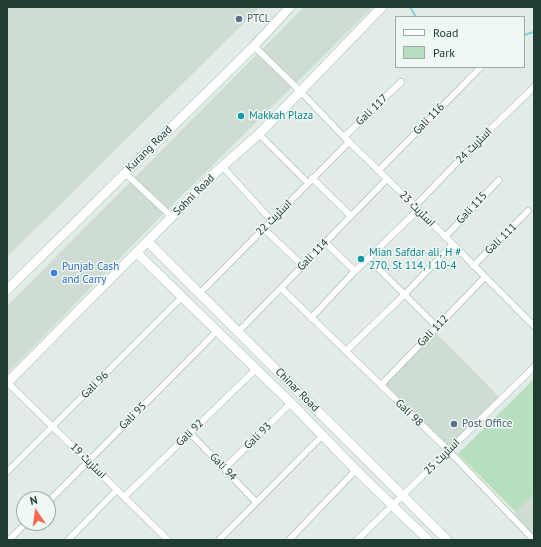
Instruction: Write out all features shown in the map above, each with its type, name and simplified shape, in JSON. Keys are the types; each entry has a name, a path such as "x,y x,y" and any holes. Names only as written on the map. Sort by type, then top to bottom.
{"street":[{"name":"Kurang Road","path":"7,290 254,46 290,7"},
{"name":"Sohni Road","path":"7,383 222,166 259,134 379,10"},
{"name":"اسٹریٹ 23","path":"254,46 300,91 346,140 417,208 534,326"},
{"name":"Gali 116","path":"378,171 480,68"},
{"name":"Gali 117","path":"346,140 401,82"},
{"name":"اسٹریٹ 24","path":"311,318 417,208 470,149 534,87"},
{"path":"259,134 351,216"},
{"name":"اسٹریٹ 22","path":"199,294 310,181 346,140"},
{"path":"222,166 271,220"},
{"path":"125,173 172,217"},
{"name":"Gali 114","path":"239,331 282,289 387,179"},
{"name":"Gali 115","path":"445,237 499,180"},
{"name":"Gali 111","path":"473,266 528,211"},
{"path":"263,228 303,266"},
{"name":"Chinar Road","path":"147,241 199,294 239,331 402,497 447,540"},
{"path":"326,243 355,271"},
{"path":"346,352 452,245"},
{"name":"Chinar Road","path":"137,253 291,403 322,436 428,540"},
{"path":"368,258 437,327"},
{"name":"Gali 112","path":"381,385 485,277"},
{"name":"Gali 98","path":"282,289 449,451 534,540"},
{"name":"Gali 96","path":"7,472 182,297"},
{"name":"Gali 95","path":"56,494 217,331"},
{"name":"اسٹریٹ 25","path":"357,540 534,367"},
{"name":"Gali 92","path":"124,497 256,370"},
{"name":"اسٹریٹ 19","path":"7,383 168,540"},
{"name":"Gali 93","path":"225,468 291,403"},
{"name":"Gali 94","path":"190,433 256,502"},
{"path":"219,540 322,436"},
{"path":"289,540 356,470"},
{"path":"68,540 117,490"},
{"path":"9,540 18,531"}],"shaded area":[{"path":"7,7 260,7 7,257"},
{"path":"304,7 373,7 158,219 7,374 7,306"},
{"path":"435,332 499,397 449,447 383,385"},
{"path":"534,494 534,536 514,514"}],"green space":[{"path":"534,379 534,494 516,512 458,454"}],"waterway":[{"path":"410,7 415,16"},
{"path":"525,35 534,32"}],"place":[{"name":"PTCL","path":"239,19"},
{"name":"Makkah Plaza","path":"241,116"},
{"name":"Mian Safdar ali, H # 270, St 114, I 10-4","path":"361,259"},
{"name":"Punjab Cash and Carry","path":"54,273"},
{"name":"Post Office","path":"454,424"}]}
